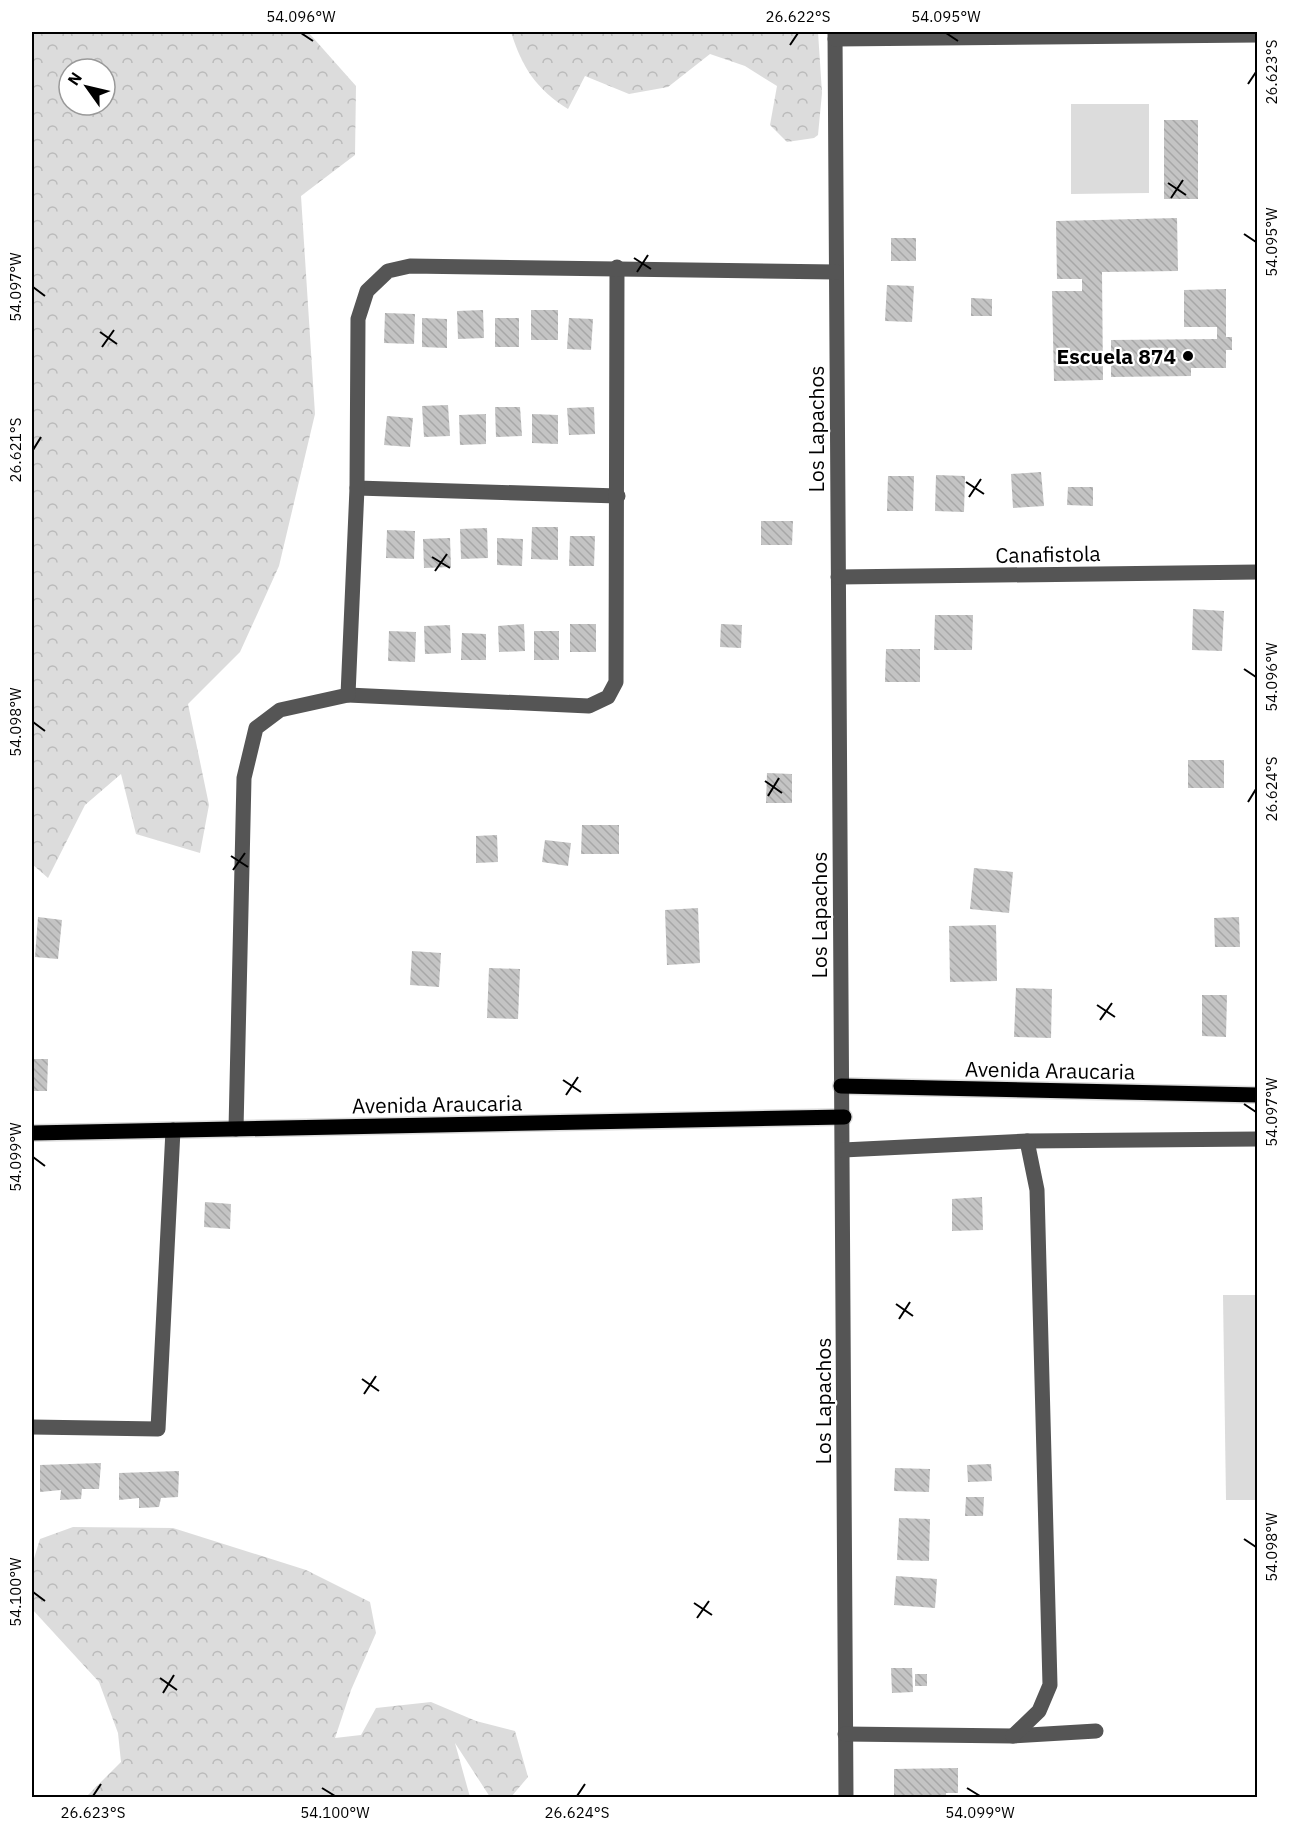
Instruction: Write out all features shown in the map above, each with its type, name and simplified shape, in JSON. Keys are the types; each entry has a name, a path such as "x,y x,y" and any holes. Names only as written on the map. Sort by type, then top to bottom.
{"main road":[{"name":"Avenida Araucaria","path":"841,1086 1257,1095"},
{"name":"Avenida Araucaria","path":"32,1133 843,1117"}],"street":[{"path":"835,35 1257,35"},
{"name":"Los Lapachos","path":"835,35 846,1797"},
{"path":"348,695 357,488 358,319 367,291 388,271 410,266 617,267 836,272"},
{"path":"236,1129 244,778 256,728 280,710 348,695 589,706 608,697 616,682 617,267"},
{"path":"357,488 618,496"},
{"name":"Canafistola","path":"838,577 1257,572"},
{"path":"32,1427 158,1429 173,1130"},
{"path":"843,1150 1027,1141 1257,1139"},
{"path":"1013,1736 1039,1711 1050,1685 1037,1190 1027,1141"},
{"path":"845,1734 1013,1736 1095,1731"}],"green space":[{"path":"32,32 308,32 356,86 355,155 301,196 315,414 279,566 240,652 188,704 209,805 200,853 136,834 121,774 85,805 48,878 32,864"},
{"path":"511,32 818,32 822,93 818,135 814,138 787,142 770,125 777,86 745,66 710,54 668,87 629,94 585,76 568,109 547,93 532,76 520,56"},
{"path":"1071,104 1149,104 1149,193 1071,194"},
{"path":"1223,1295 1257,1295 1257,1500 1226,1500"},
{"path":"73,1527 173,1528 306,1570 370,1602 376,1633 351,1690 335,1738 361,1735 376,1708 431,1702 476,1721 515,1731 528,1777 511,1797 490,1797 455,1743 470,1797 86,1797 121,1762 118,1733 99,1682 32,1609 32,1565 40,1539"}],"building":[{"path":"1164,120 1198,120 1198,199 1164,199"},
{"path":"1177,218 1178,271 1102,272 1103,380 1054,381 1052,291 1082,291 1082,279 1057,279 1056,221"},
{"path":"891,238 916,238 916,261 891,261"},
{"path":"887,285 914,286 912,322 885,321"},
{"path":"1226,289 1226,337 1232,337 1232,350 1226,350 1226,368 1191,368 1191,376 1111,377 1111,340 1217,339 1217,327 1184,327 1184,290"},
{"path":"971,298 992,299 992,316 971,316"},
{"path":"483,310 484,338 458,339 457,311"},
{"path":"531,310 558,310 558,340 531,340"},
{"path":"385,313 415,314 414,344 384,343"},
{"path":"422,318 447,319 447,348 422,347"},
{"path":"495,318 519,318 519,347 495,347"},
{"path":"569,318 593,319 591,350 567,349"},
{"path":"448,405 450,436 424,437 422,406"},
{"path":"495,407 520,407 522,436 496,437"},
{"path":"594,407 595,434 569,435 567,408"},
{"path":"486,414 486,444 460,445 459,415"},
{"path":"532,414 558,415 558,444 532,443"},
{"path":"387,416 413,418 410,447 384,445"},
{"path":"1041,472 1044,506 1013,508 1011,474"},
{"path":"936,475 965,476 964,512 935,511"},
{"path":"888,476 914,476 913,511 887,511"},
{"path":"1068,487 1093,487 1093,506 1067,505"},
{"path":"761,521 793,521 792,545 761,545"},
{"path":"532,527 558,527 558,560 531,559"},
{"path":"487,528 488,558 461,559 460,529"},
{"path":"387,530 415,531 414,559 386,558"},
{"path":"570,536 595,536 594,566 569,566"},
{"path":"450,538 451,567 424,568 423,539"},
{"path":"497,538 523,539 522,566 497,565"},
{"path":"1193,609 1224,611 1222,651 1192,650"},
{"path":"935,615 973,615 972,650 934,650"},
{"path":"524,624 525,651 499,652 498,626"},
{"path":"570,624 596,624 596,652 570,652"},
{"path":"721,624 742,625 741,648 720,647"},
{"path":"450,625 451,653 425,654 424,626"},
{"path":"389,631 416,632 415,662 388,661"},
{"path":"534,631 559,631 559,660 534,660"},
{"path":"462,633 486,634 486,660 461,660"},
{"path":"886,649 920,649 920,682 885,682"},
{"path":"1188,760 1224,760 1224,788 1188,788"},
{"path":"767,773 792,774 792,803 766,803"},
{"path":"582,825 619,825 619,854 581,854"},
{"path":"497,835 498,862 476,863 476,836"},
{"path":"545,840 571,843 568,866 542,862"},
{"path":"974,868 1013,872 1009,913 970,909"},
{"path":"698,908 700,963 667,965 665,910"},
{"path":"38,917 62,920 58,959 35,957"},
{"path":"1239,917 1240,947 1215,947 1214,918"},
{"path":"996,925 997,981 950,982 949,926"},
{"path":"412,951 441,953 439,987 410,985"},
{"path":"489,968 520,969 518,1019 487,1018"},
{"path":"1016,988 1052,989 1051,1038 1014,1037"},
{"path":"1202,995 1227,995 1226,1037 1202,1036"},
{"path":"32,1059 48,1059 47,1091 32,1091"},
{"path":"982,1197 983,1230 952,1231 952,1199"},
{"path":"205,1202 231,1204 230,1229 204,1227"},
{"path":"101,1463 99,1489 82,1489 81,1499 60,1500 61,1490 40,1492 40,1465"},
{"path":"991,1464 992,1481 968,1482 967,1465"},
{"path":"895,1468 930,1469 929,1492 894,1491"},
{"path":"179,1471 178,1497 161,1498 159,1507 139,1508 139,1498 119,1500 119,1473"},
{"path":"966,1497 984,1497 983,1516 965,1516"},
{"path":"899,1518 930,1519 929,1561 897,1560"},
{"path":"896,1576 937,1579 935,1608 894,1605"},
{"path":"891,1668 912,1668 913,1692 892,1693"},
{"path":"915,1674 927,1674 927,1686 915,1686"},
{"path":"958,1768 958,1793 946,1793 946,1798 894,1798 894,1769"}],"place":[{"name":"Escuela 874","path":"1188,356"}]}
